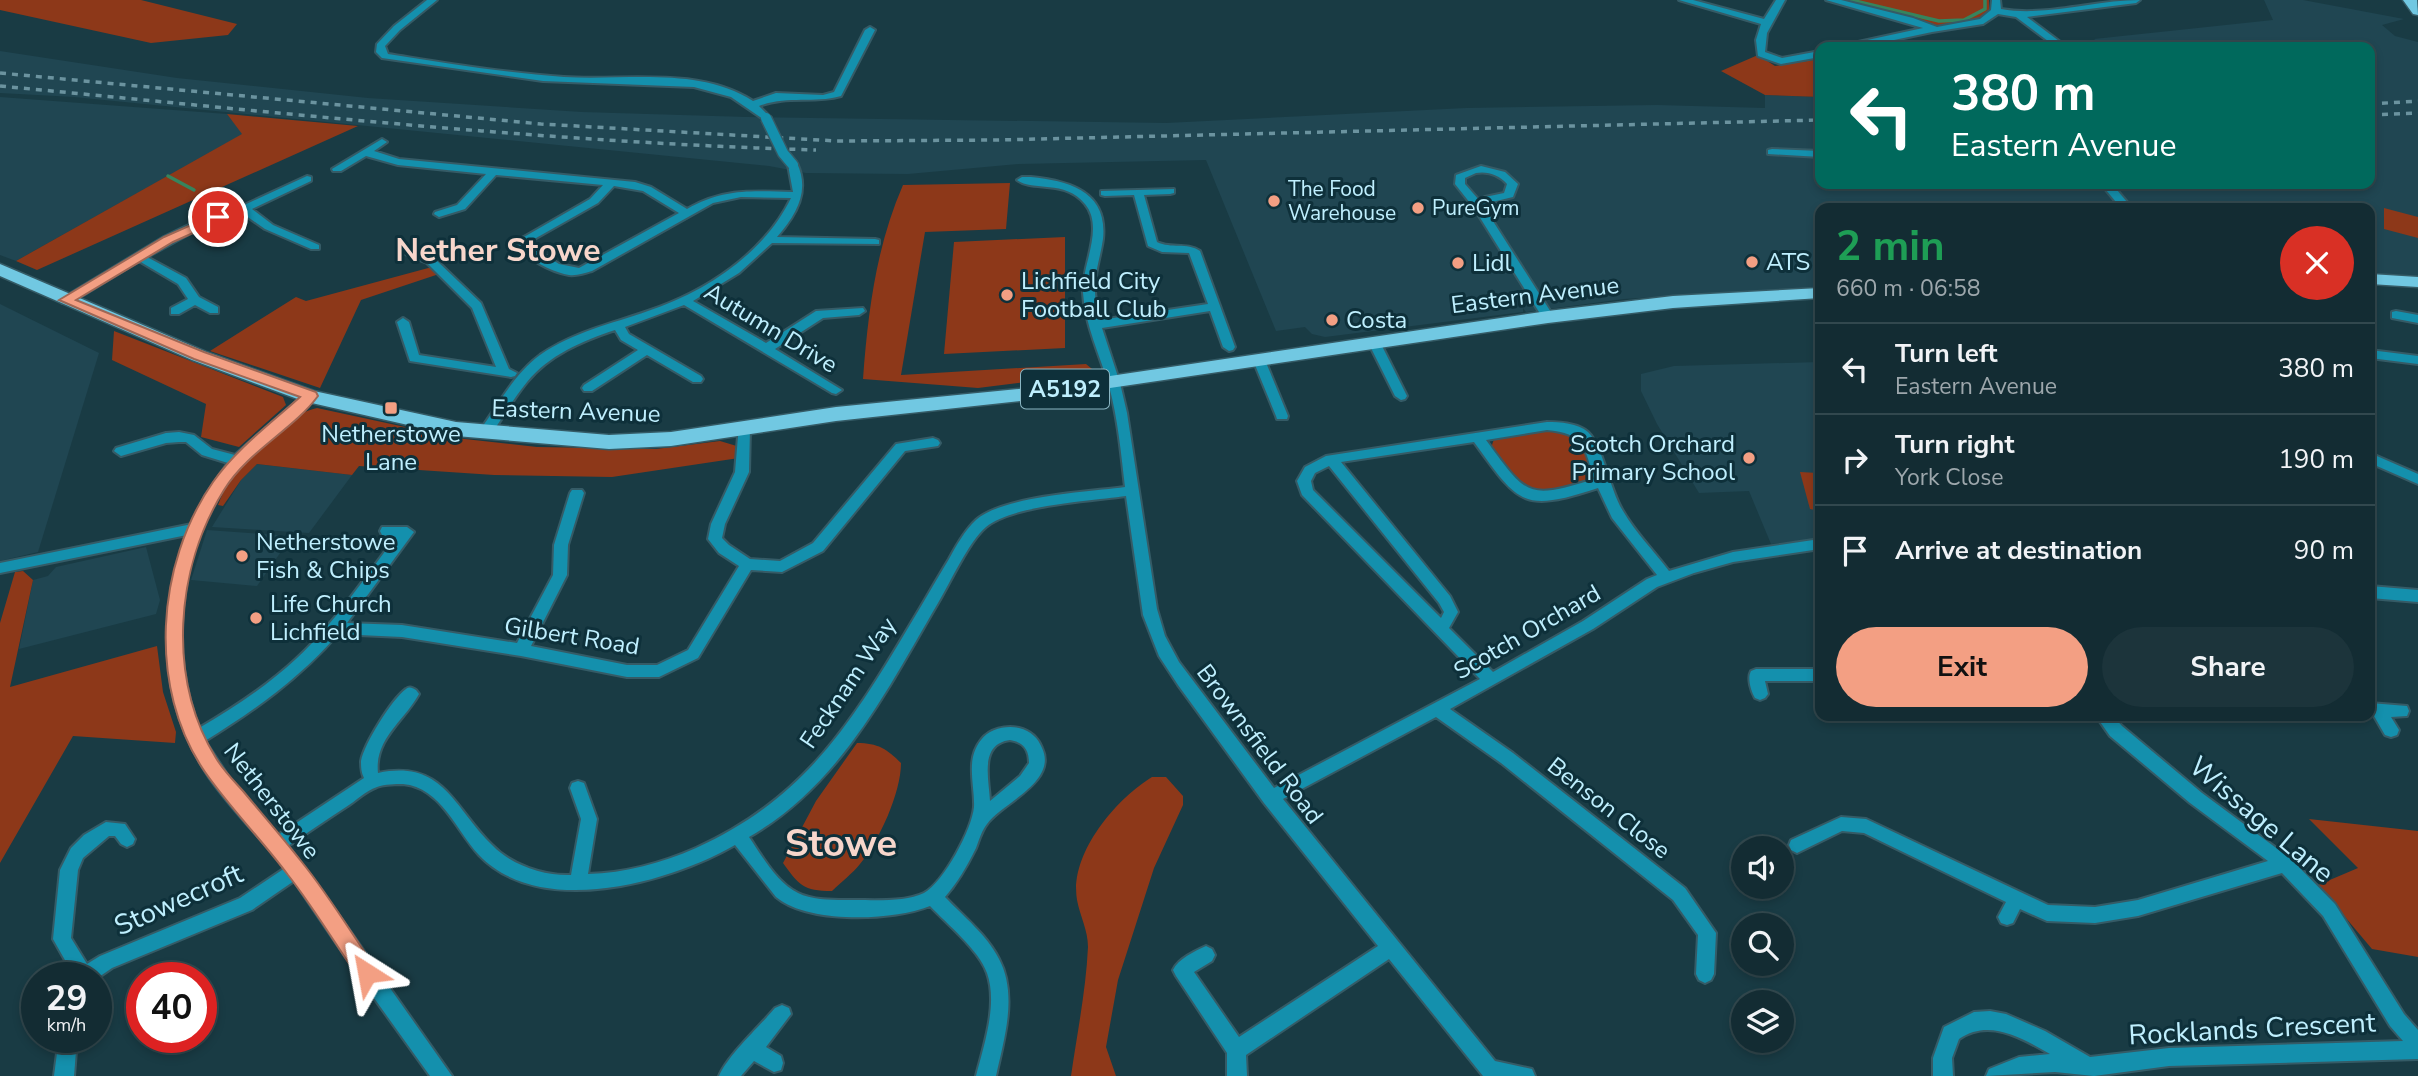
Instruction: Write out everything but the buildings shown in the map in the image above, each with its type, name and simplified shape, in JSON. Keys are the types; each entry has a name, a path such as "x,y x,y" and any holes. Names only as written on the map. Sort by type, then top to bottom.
{"highway":[{"path":"2410,0 2418,11"},
{"name":"Eastern Avenue","path":"0,269 199,356 310,396 417,421 485,433 610,442 671,439 836,414 1029,394 1548,317 1672,302 1815,293"},
{"path":"2375,279 2418,282"}],"street":[{"path":"433,0 387,37 380,46 385,56 513,75 681,83 739,95 766,118 783,153 793,165 798,195 770,240 732,271 685,301 617,324 557,349 523,376 485,433"},
{"path":"1683,0 1767,23"},
{"path":"1781,0 1767,23 1760,49 1768,58 1781,61 1815,55"},
{"path":"1830,0 1910,19 1932,29"},
{"path":"1996,0 1996,11"},
{"path":"1876,42 1983,21 1996,11 2019,15 2136,0"},
{"path":"2019,15 2055,42"},
{"path":"752,105 776,96 823,98 838,94 870,30"},
{"path":"337,169 382,142"},
{"path":"1772,152 1786,148 1815,153"},
{"path":"365,152 398,162 647,189 686,212"},
{"path":"1478,206 1509,195 1513,184 1505,174 1477,170 1460,177 1460,184 1478,206 1548,317"},
{"path":"439,214 461,207 494,171"},
{"name":"Brownsfield Road","path":"1022,180 1047,182 1070,190 1087,199 1095,211 1096,246 1088,292 1121,412 1130,491 1152,621 1165,651 1270,798 1493,1073"},
{"path":"611,183 594,201 523,241 526,248 564,271 574,274 588,269 686,212 724,196 798,195"},
{"path":"66,300 203,222 244,209 303,184"},
{"path":"2110,189 2123,203"},
{"path":"1105,193 1170,191"},
{"path":"1138,192 1152,244 1162,250 1186,247 1194,251 1229,347"},
{"path":"244,209 269,227 315,247"},
{"path":"770,240 875,242"},
{"path":"409,252 431,261 477,306 504,372"},
{"path":"139,257 182,281 195,300 214,310"},
{"path":"174,311 195,300"},
{"name":"Autumn Drive","path":"685,301 836,390"},
{"path":"1095,325 1215,307"},
{"path":"766,349 820,314 859,311"},
{"path":"2396,315 2418,319"},
{"path":"403,321 414,358 523,376"},
{"path":"617,324 625,337 697,379"},
{"path":"1374,342 1401,396"},
{"path":"588,387 647,351"},
{"path":"2375,354 2418,360"},
{"path":"1259,360 1282,416"},
{"name":"Netherstowe","path":"310,396 238,461 218,487 197,527 178,582 175,634 177,674 187,719 195,739 227,788 296,870 442,1076"},
{"path":"1491,680 1307,492 1304,481 1310,470 1331,459 1547,426 1565,427 1583,435 1591,447 1602,482 1617,514 1666,578"},
{"path":"744,428 742,472 715,539 747,564 782,567 818,547 901,447 933,443"},
{"path":"1477,437 1519,489 1528,496 1541,498 1602,482"},
{"path":"121,451 144,439 189,438 207,452 238,461"},
{"path":"1331,459 1444,600 1451,612 1447,622 1439,627"},
{"path":"2375,460 2418,479"},
{"name":"Fecknam Way","path":"276,845 373,781 387,778 415,779 436,791 472,836 496,860 524,876 550,882 578,883 656,870 739,837 788,802 845,739 981,523 999,513 1130,491"},
{"path":"520,650 560,575 561,545 577,493"},
{"path":"0,568 197,527"},
{"path":"195,739 247,707 286,678 335,628 407,532 387,531"},
{"name":"Scotch Orchard","path":"1270,798 1491,680 1666,578 1733,557 1784,547 1815,544"},
{"name":"Gilbert Road","path":"335,628 402,631 627,671 659,671 693,654 747,564"},
{"path":"2375,592 2418,596"},
{"path":"1760,694 1756,675 1815,675"},
{"path":"373,781 368,773 369,760 377,741 410,694"},
{"name":"Benson Close","path":"1437,709 1507,758 1679,894 1707,933 1705,974"},
{"path":"2375,710 2401,711"},
{"path":"2375,711 2391,730"},
{"name":"Wissage Lane","path":"2108,721 2116,731 2196,798 2285,864 2329,910 2397,1020 2418,1044"},
{"path":"739,837 770,878 792,900 814,906 900,906 922,902 933,897 947,882 981,819 1022,785 1035,769 1038,757 1034,744 1026,736 1016,732 1004,734 991,741 982,751 981,819"},
{"path":"578,788 589,819 578,883"},
{"path":"1797,845 1841,824 1867,826 2047,913 2095,915 2138,908 2285,864"},
{"path":"75,962 62,939 69,870 77,853 106,830 119,829 127,838"},
{"name":"Stowecroft","path":"106,962 246,904 296,870"},
{"path":"933,897 992,964 999,983 996,1035 986,1076"},
{"path":"2007,917 2016,900"},
{"path":"1236,1049 1390,948"},
{"path":"1206,955 1182,970 1236,1049 1237,1076"},
{"path":"729,1076 782,1014"},
{"path":"1943,1076 1941,1055 1950,1034 1964,1024 1983,1019 2015,1026 2090,1067"},
{"path":"752,1048 774,1063"},
{"name":"Rocklands Crescent","path":"1996,1076 2019,1066 2055,1063 2090,1067 2168,1056 2418,1050"},
{"path":"64,1076 66,1053"},
{"path":"1493,1073 1525,1076"}],"shaded area":[{"path":"0,0 141,0 237,24 228,35 151,43 0,10"},
{"path":"1840,0 1989,0 1989,11 1978,19 1935,26 1912,17"},
{"path":"2264,0 2303,0 2404,19 2382,25 2395,36 2418,42 2418,276 2375,273 2375,203 1815,203 1815,287 1624,299 1526,312 1523,308 1523,312 1325,337 1312,334 1305,327 1276,331 1206,160 1019,164 908,174 806,173 769,166 74,97 0,93 0,51 177,78 368,98 582,112 747,117 1166,123 1466,108 1657,105 1765,108 1765,95 1815,97 1815,189 2375,189 2375,42 2098,42 2094,39 2273,20"},
{"path":"1758,55 1775,66 1815,60 1815,97 1765,95 1721,71"},
{"path":"0,97 227,114 243,134 16,261 0,255"},
{"path":"227,114 358,126 37,270 16,261 242,134"},
{"path":"1010,183 1006,229 925,232 901,375 1086,364 1097,373 978,388 863,379 875,280 886,232 903,185"},
{"path":"2384,208 2418,217 2418,238 2384,229"},
{"name":"Lichfield City Football Club","path":"1065,237 1065,348 944,354 954,242"},
{"path":"432,267 439,274 361,300 320,388 210,351 296,297 306,301"},
{"path":"0,304 99,353 38,552 0,561"},
{"path":"114,331 283,397 286,405 239,447 201,437 206,404 112,360"},
{"name":"Scotch Orchard Primary School","path":"1815,362 1815,539 1771,544 1749,491 1699,493 1657,424 1641,391 1641,374 1674,366"},
{"path":"317,408 456,438 537,447 656,449 720,441 740,447 739,458 612,477 494,475 359,466 352,475 257,464 241,480 223,506 218,505 233,476 258,446 288,421"},
{"path":"1548,429 1571,435 1583,443 1596,480 1558,490 1535,491 1526,487 1491,448 1494,439"},
{"path":"257,464 352,475 309,533 212,527 241,480"},
{"path":"1800,472 1815,473 1815,510 1810,509"},
{"path":"207,530 292,536 257,586 191,580"},
{"path":"146,547 160,600 156,614 19,649 33,580 48,576 56,567"},
{"path":"23,571 33,580 10,687 157,646 163,692 176,732 175,743 73,736 0,863 0,623 15,572"},
{"path":"857,743 882,748 901,763 893,802 874,843 854,871 832,891 814,890 798,882 783,863 816,801"},
{"path":"1152,777 1166,777 1183,796 1183,805 1154,868 1118,980 1106,1047 1116,1076 1071,1076 1088,947 1077,900 1076,882 1080,864 1110,813"},
{"path":"2309,819 2418,831 2418,957 2372,949 2318,885 2358,868"}],"waterway":[{"path":"1851,0 1939,21 1964,20 1985,9 1985,0"},
{"path":"168,176 194,190"}],"railway":[{"path":"0,73 541,124 837,141 998,140 1815,120"},
{"path":"0,86 510,133 816,150"},
{"path":"2375,104 2418,101"},
{"path":"2375,115 2418,113"}],"place":[{"name":"The Food Warehouse","path":"1274,201"},
{"name":"PureGym","path":"1418,208"},
{"name":"ATS","path":"1752,262"},
{"name":"Lidl","path":"1458,263"},
{"name":"Lichfield City Football Club","path":"1007,295"},
{"name":"Costa","path":"1332,320"},
{"name":"Netherstowe Lane","path":"391,408"},
{"name":"Scotch Orchard Primary School","path":"1749,458"},
{"name":"Netherstowe Fish & Chips","path":"242,556"},
{"name":"Life Church Lichfield","path":"256,618"}],"district":[{"name":"Nether Stowe","path":"498,250"},
{"name":"Stowe","path":"841,843"}],"route":[{"path":"218,217 168,239 66,300 199,356 310,396 255,444 230,470 197,527 178,582 175,622 177,674 187,719 195,739 211,765 296,870 367,973"}]}
